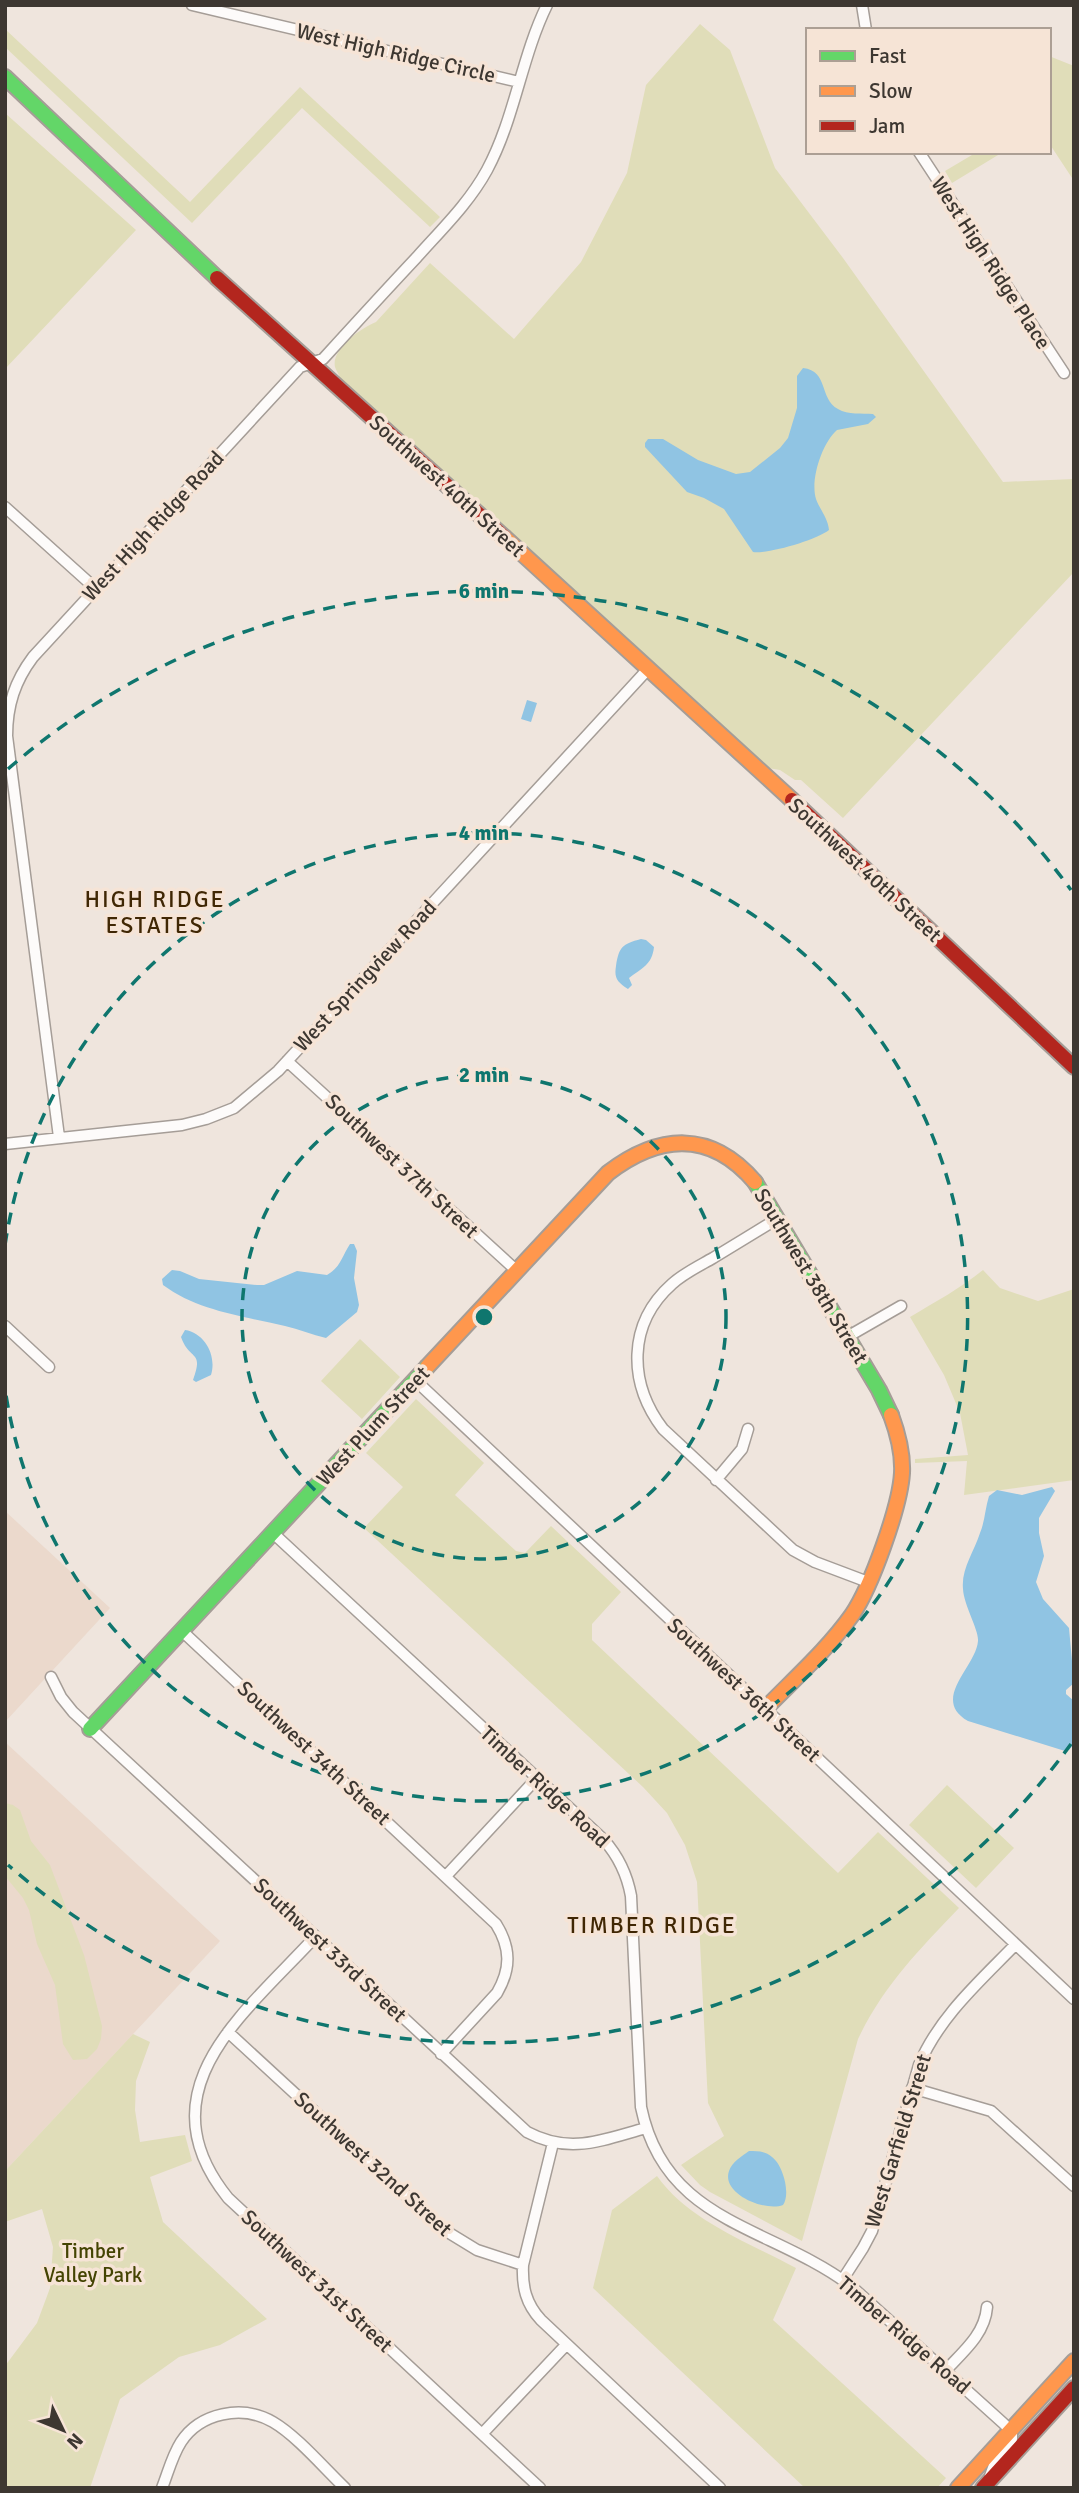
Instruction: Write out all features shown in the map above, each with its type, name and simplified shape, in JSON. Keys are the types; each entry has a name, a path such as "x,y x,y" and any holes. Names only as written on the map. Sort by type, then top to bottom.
{"main road":[{"name":"Southwest 40th Street","path":"5,77 226,286 649,668 1074,1067"},
{"name":"West Plum Street","path":"90,1728 619,1163 641,1150 668,1142"},
{"name":"Southwest 38th Street","path":"668,1142 704,1146 729,1157 754,1180 897,1424 903,1461 898,1502 860,1601 845,1624 764,1710"},
{"path":"958,2488 1074,2361"},
{"path":"985,2486 1074,2388"}],"street":[{"name":"West High Ridge Circle","path":"192,5 519,82"},
{"name":"West High Ridge Road","path":"59,1137 7,736 10,703 23,670 300,367 323,359 457,212 471,194 499,146 509,121 527,54 547,5"},
{"path":"862,5 866,28"},
{"name":"West High Ridge Place","path":"920,154 1063,373"},
{"path":"5,507 96,589"},
{"name":"West Springview Road","path":"5,1144 183,1125 234,1108 287,1061 649,668"},
{"name":"Southwest 37th Street","path":"287,1061 517,1271"},
{"path":"777,1219 683,1275 665,1291 646,1318 639,1341 637,1363 642,1392 656,1419 671,1438 793,1550 815,1562 868,1582"},
{"path":"847,1337 901,1306"},
{"path":"5,1326 49,1367"},
{"name":"Southwest 36th Street","path":"415,1380 1015,1945 1072,1993"},
{"path":"716,1480 743,1449 748,1429"},
{"name":"Timber Ridge Road","path":"273,1533 615,1853 628,1881 641,2107 661,2163 675,2180 708,2208 843,2279 1010,2430"},
{"name":"Southwest 34th Street","path":"182,1631 446,1876 503,1934 508,1958 503,1982 497,1993 441,2054"},
{"name":"Southwest 33rd Street","path":"51,1677 61,1697 90,1728 527,2132 553,2143 586,2144 646,2127"},
{"path":"446,1876 537,1778"},
{"name":"Southwest 31st Street","path":"315,1937 228,2032 210,2056 202,2073 196,2104 195,2123 200,2147 217,2184 228,2198 540,2488"},
{"name":"West Garfield Street","path":"843,2279 872,2231 919,2065 936,2032 1015,1945"},
{"name":"Southwest 32nd Street","path":"228,2032 441,2228 477,2250 523,2265"},
{"path":"912,2088 990,2111 1074,2186"},
{"path":"553,2143 523,2265 524,2288 532,2310 720,2488"},
{"path":"945,2371 980,2332 987,2316 987,2307"},
{"path":"482,2434 566,2345"},
{"path":"162,2488 175,2452 198,2425 222,2414 248,2413 274,2423 345,2488"},
{"path":"985,2486 997,2457 1012,2439 1010,2430"}],"shaded area":[{"path":"5,1511 110,1608 5,1722"},
{"path":"5,1742 220,1941 5,2171"}],"green space":[{"path":"700,24 730,50 775,168 843,258 1003,482 1074,479 1074,572 843,818 801,780 795,780 780,770 768,768 340,378 335,367 335,360 342,346 355,334 376,322 430,263 514,339 581,262 627,173 646,85"},
{"path":"5,29 190,202 300,87 440,217 430,227 302,108 192,223 5,47"},
{"path":"1051,57 1074,66 1074,181 1051,146"},
{"path":"5,113 136,230 5,369"},
{"path":"974,154 1000,154 952,183 945,171"},
{"path":"983,1270 1000,1288 1038,1301 1074,1289 1074,1480 964,1495 967,1461 915,1463 915,1459 968,1455 960,1413 944,1375 910,1317"},
{"path":"360,1339 400,1377 362,1419 321,1381"},
{"path":"416,1399 484,1463 455,1495 516,1551 525,1553 551,1526 621,1592 592,1624 592,1640 838,1873 878,1832 959,1908 891,1985 858,2039 802,2241 710,2192 681,2165 724,2136 708,2103 697,1882 685,1845 667,1813 643,1787 364,1528 403,1487 366,1453"},
{"path":"947,1785 1014,1848 976,1888 909,1825"},
{"path":"5,1803 20,1810 31,1841 50,1865 84,1955 102,2026 97,2049 87,2059 73,2060 63,2044 55,1985 37,1944 29,1910 5,1876"},
{"name":"Timber Valley Park","path":"133,2034 150,2042 136,2081 135,2110 140,2142 185,2135 192,2161 150,2177 163,2222 267,2319 220,2345 179,2357 120,2399 90,2488 5,2488 5,2366 37,2323 50,2288 53,2247 42,2209 5,2222 5,2171"},
{"path":"657,2176 685,2206 702,2218 796,2268 773,2320 946,2478 937,2488 805,2488 593,2288 612,2210"}],"water":[{"path":"803,368 817,374 828,399 838,409 851,413 873,414 876,417 868,424 837,430 822,453 816,472 815,491 829,530 792,546 753,552 724,509 687,492 645,447 645,443 648,439 663,439 698,460 736,474 750,472 780,448 788,438 797,408 797,376"},
{"path":"527,700 537,703 531,722 521,719"},
{"path":"641,939 654,947 653,953 646,966 629,978 632,985 628,989 616,977 617,960 622,947"},
{"path":"350,1244 354,1244 357,1251 354,1278 359,1305 357,1312 326,1338 206,1307 163,1285 162,1279 172,1270 199,1279 257,1285 264,1285 297,1271 327,1275 338,1265"},
{"path":"185,1330 204,1341 211,1353 211,1375 196,1382 193,1380 196,1359 181,1337"},
{"path":"1052,1487 1055,1491 1039,1518 1044,1556 1036,1582 1043,1599 1069,1628 1074,1683 1066,1690 1066,1694 1074,1701 1074,1744 1065,1751 968,1721 957,1712 953,1703 958,1682 978,1641 964,1596 963,1582 982,1528 989,1496 997,1490 1022,1495"},
{"path":"749,2151 767,2154 776,2161 785,2180 786,2194 783,2205 766,2206 756,2203 738,2194 732,2187 728,2179 730,2168"}],"traffic: fast":[{"path":"5,77 217,278"},
{"path":"755,1182 879,1390 891,1415"},
{"path":"90,1729 427,1367"}],"traffic: slow":[{"path":"504,537 792,800"},
{"path":"427,1367 608,1173 627,1160 665,1145 684,1143 703,1146 721,1153 755,1182"},
{"path":"764,1710 842,1628 868,1586 900,1488 901,1451 891,1415"},
{"path":"958,2488 1074,2361"}],"traffic: jam":[{"path":"217,278 504,537"},
{"path":"792,800 1074,1067"},
{"path":"983,2488 1074,2388"}],"district":[{"name":"HIGH RIDGE ESTATES","path":"155,912"},
{"name":"TIMBER RIDGE","path":"652,1925"}]}
